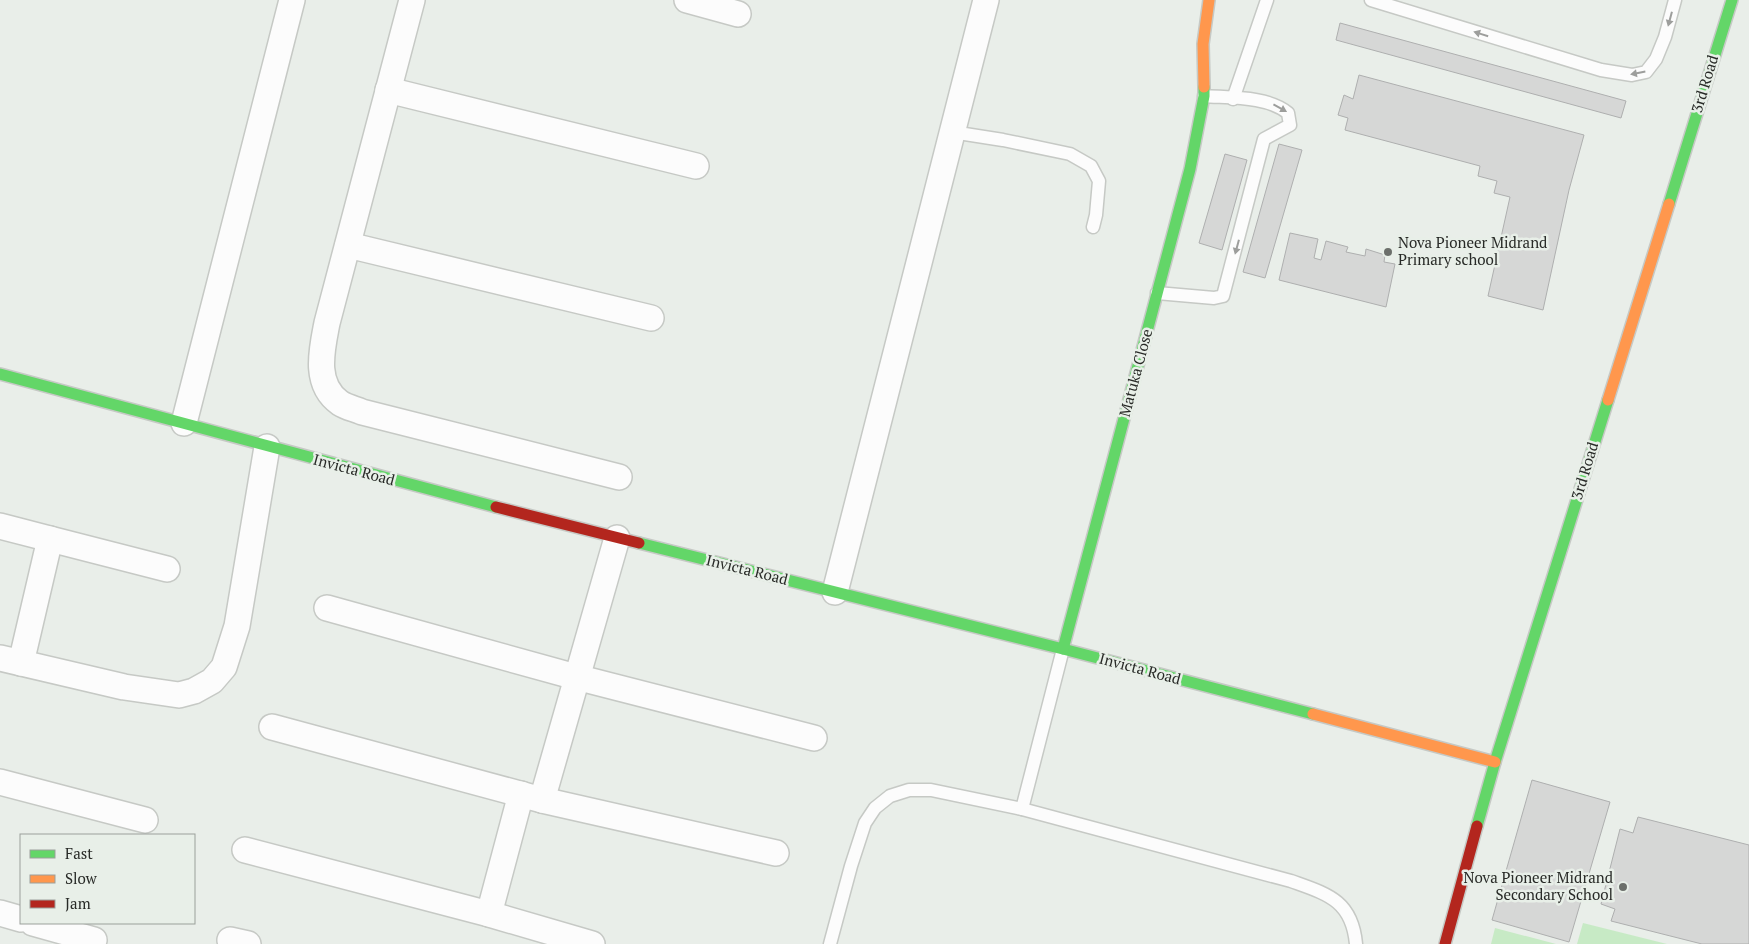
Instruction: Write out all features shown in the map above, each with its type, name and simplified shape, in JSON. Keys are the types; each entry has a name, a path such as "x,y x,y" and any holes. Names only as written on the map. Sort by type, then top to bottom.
{"street":[{"path":"184,423 292,0"},
{"path":"412,0 327,323 321,354 321,367 325,383 331,395 341,403 362,412 619,477"},
{"path":"688,0 738,14"},
{"path":"835,592 986,0"},
{"name":"Matuka Close","path":"1063,649 1190,169 1204,96 1203,44 1209,0"},
{"name":"3rd Road","path":"1446,944 1494,762 1732,0"},
{"path":"388,90 696,166"},
{"path":"348,245 651,318"},
{"name":"Invicta Road","path":"0,374 267,447 617,538 1063,649 1494,762"},
{"path":"50,539 11,661 124,687 179,695 194,692 212,681 224,667 237,626 267,447"},
{"path":"0,526 167,569"},
{"path":"489,914 576,677 617,538"},
{"path":"327,608 576,677 814,738"},
{"path":"272,727 532,797 776,852"},
{"path":"0,782 145,820"},
{"path":"245,850 489,914 592,944"},
{"path":"0,913 20,919"},
{"path":"38,924 94,940"}],"lane":[{"path":"1233,99 1267,0"},
{"path":"1371,0 1601,70 1632,76 1646,72 1656,59 1665,37 1675,0"},
{"path":"1157,292 1214,298 1224,296 1264,139 1290,125 1288,113 1281,107 1267,102 1204,96"},
{"path":"952,132 1070,154 1091,166 1099,181 1093,227"},
{"path":"1022,809 1063,649"},
{"path":"830,944 851,866 865,823 875,808 890,796 909,790 931,790 1022,809 1291,881 1317,890 1338,902 1349,916 1356,944"}],"green space":[{"path":"1583,923 1667,944 1577,944"},
{"path":"1495,928 1556,944 1491,944"}],"building":[{"path":"1340,23 1626,101 1621,118 1336,40"},
{"path":"1359,75 1584,135 1569,190 1543,310 1488,296 1510,197 1494,193 1497,181 1478,176 1480,166 1345,130 1348,118 1338,115 1344,95 1353,99"},
{"path":"1279,144 1302,150 1265,278 1243,272"},
{"path":"1225,154 1247,160 1222,250 1199,243"},
{"path":"1290,233 1318,239 1314,258 1321,260 1326,241 1348,247 1346,252 1365,256 1366,249 1385,255 1384,262 1395,264 1386,307 1279,280"},
{"path":"1532,780 1610,802 1569,942 1492,920"},
{"path":"1638,817 1749,845 1749,944 1702,944 1611,921 1615,909 1601,904 1620,829 1633,833"}],"traffic: fast":[{"path":"1669,204 1732,0"},
{"path":"1063,649 1190,169 1204,96 1204,87"},
{"path":"0,374 496,507"},
{"path":"1477,826 1495,762 1608,400"},
{"path":"639,543 1063,649 1313,714"}],"traffic: slow":[{"path":"1204,87 1203,44 1209,0"},
{"path":"1608,400 1669,204"},
{"path":"1313,714 1495,762"}],"traffic: jam":[{"path":"496,507 639,543"},
{"path":"1445,944 1477,826"}],"place":[{"name":"Nova Pioneer Midrand Primary school","path":"1388,252"},
{"name":"Nova Pioneer Midrand Secondary School","path":"1623,887"}]}
